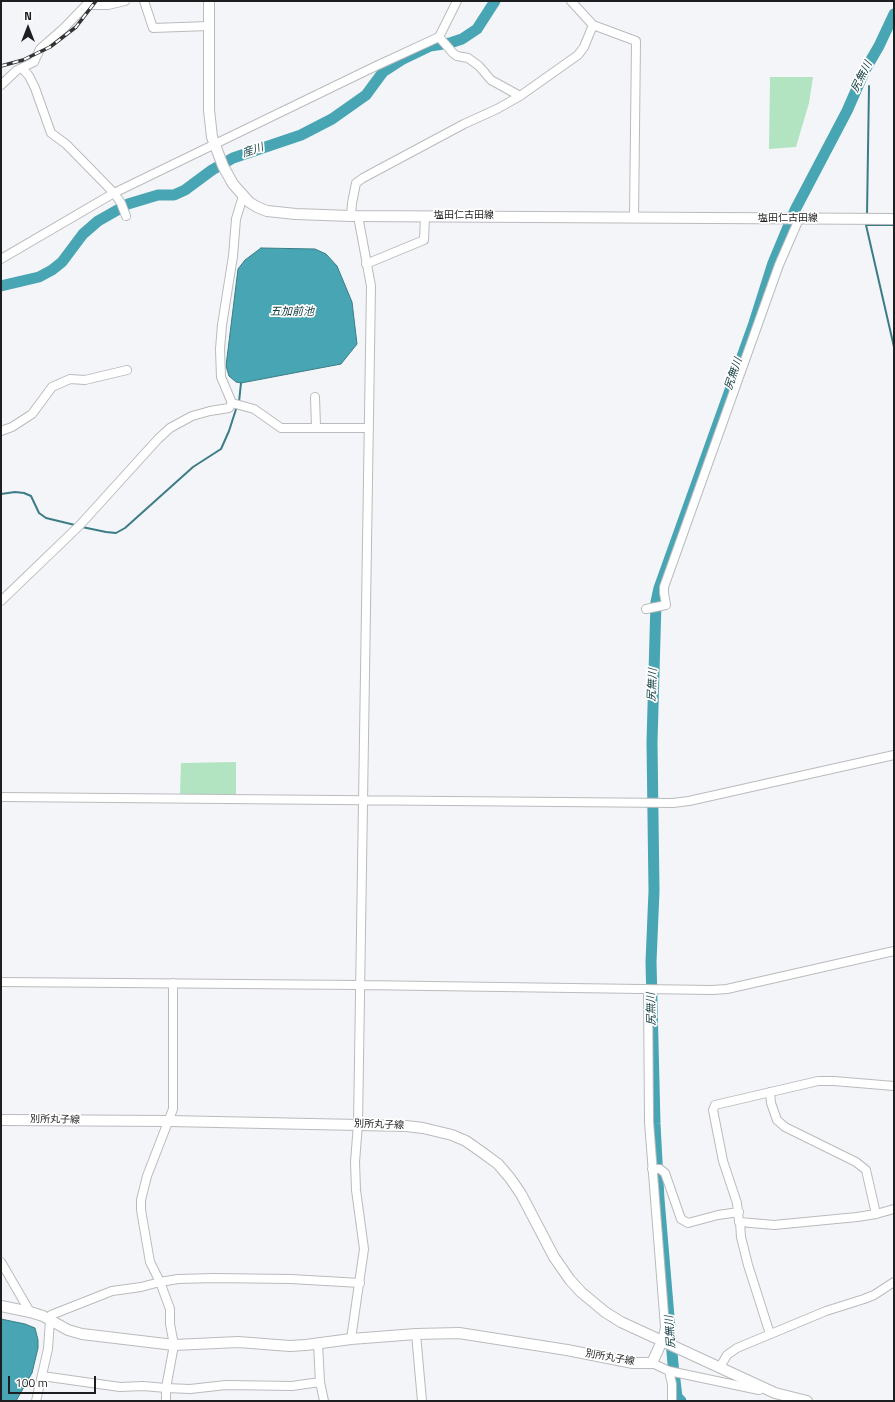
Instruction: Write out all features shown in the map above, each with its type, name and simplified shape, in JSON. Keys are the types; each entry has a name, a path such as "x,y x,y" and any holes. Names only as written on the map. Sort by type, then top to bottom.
{"main road":[{"name":"塩田仁古田線","path":"209,1 209,110 210,126 215,145 228,176 243,196 257,207 267,211 296,214 354,216 894,220"},
{"name":"別所丸子線","path":"1,1120 358,1124 423,1128 452,1135 466,1141 498,1164 521,1194 554,1257 570,1280 581,1292 605,1312 621,1322 720,1367 739,1381 775,1393 807,1401"},
{"name":"別所丸子線","path":"1,1306 30,1312 50,1320 68,1330 82,1334 174,1345 238,1342 290,1346 416,1334 459,1333 633,1363 652,1363"},
{"path":"652,1363 670,1345"}],"street":[{"path":"1,85 17,70 34,62 40,49 64,28 88,3 108,4 125,1"},
{"path":"144,1 154,28 209,26"},
{"path":"1,259 114,193 376,66 442,39 457,1"},
{"path":"571,1 593,25 636,41 634,218"},
{"path":"352,1339 364,1249 356,1190 355,1162 358,1124 371,286 352,203 356,183 363,178 520,96 578,55 584,48 593,25"},
{"path":"442,39 457,56 468,58 480,66 491,80 520,96"},
{"path":"22,68 29,76 35,88 51,133 66,144 114,193 121,202 126,216"},
{"path":"232,403 221,377 220,349 222,325 233,256 236,219 243,196"},
{"path":"366,264 424,240 425,216"},
{"path":"648,609 666,605 664,587 797,219"},
{"path":"1,431 12,427 32,414 52,387 70,379 85,380 127,370"},
{"path":"315,397 316,427"},
{"path":"232,403 254,409 281,428 368,428"},
{"path":"1,601 80,525 158,439 170,428 192,416 229,408 232,403"},
{"path":"1,796 673,803 689,801 894,755"},
{"path":"1,982 712,990 894,951"},
{"path":"166,1401 166,1388 174,1345 170,1324 170,1309 160,1282 150,1262 141,1210 141,1200 147,1176 173,1109 173,983"},
{"path":"648,989 649,1122 656,1168 665,1327 670,1345"},
{"path":"770,1334 740,1237 739,1212 723,1161 713,1110 715,1105 826,1081 894,1086"},
{"path":"770,1092 771,1103 777,1120 785,1126 856,1162 866,1170 876,1214"},
{"path":"656,1168 665,1173 681,1219 688,1223 718,1215 739,1212"},
{"path":"740,1222 774,1225 857,1217 894,1209"},
{"path":"1,1262 30,1312"},
{"path":"36,1401 48,1349 51,1315 112,1291 142,1287 178,1279 291,1279 360,1283"},
{"path":"720,1367 728,1355 737,1348 826,1311 869,1297 894,1282"},
{"path":"416,1334 422,1401"},
{"path":"318,1344 320,1382 324,1401"},
{"path":"652,1363 673,1371 739,1381 759,1390"},
{"path":"672,1401 673,1371"},
{"path":"42,1376 120,1387 144,1386 166,1388 226,1385 292,1386 320,1382"}],"green space":[{"path":"770,77 813,77 809,103 796,147 769,149"},
{"path":"236,762 236,795 180,794 181,763"}],"water":[{"name":"五加前池","path":"261,248 315,249 326,254 337,266 352,302 357,344 341,364 241,383 236,382 229,376 226,366 238,269 245,260"},
{"path":"1,1319 25,1324 35,1328 38,1340 38,1348 32,1373 16,1401 1,1401"}],"waterway":[{"name":"産川","path":"1,286 39,277 52,270 62,262 83,234 98,221 128,204 158,195 174,195 185,190 212,170 233,158 301,135 332,119 366,95 383,72 403,59 430,46 450,43 462,39 477,29 495,1"},
{"name":"尻無川","path":"681,1401 677,1397 673,1364 659,1199 655,1124 651,962 654,891 652,742 656,602 659,588 754,323 773,263 795,210 847,111 865,70 879,46 894,14"},
{"path":"867,215 869,86"},
{"path":"894,225 866,225 894,347"},
{"path":"239,402 241,383"},
{"path":"82,527 116,533 125,528 193,467 221,449 229,431 237,406"},
{"path":"1,494 15,492 24,493 31,496 39,513 46,518 75,525"},
{"name":"尻無川","path":"676,1401 677,1397"}],"railway":[{"path":"1,66 23,60 50,47 76,27 96,1"}]}
